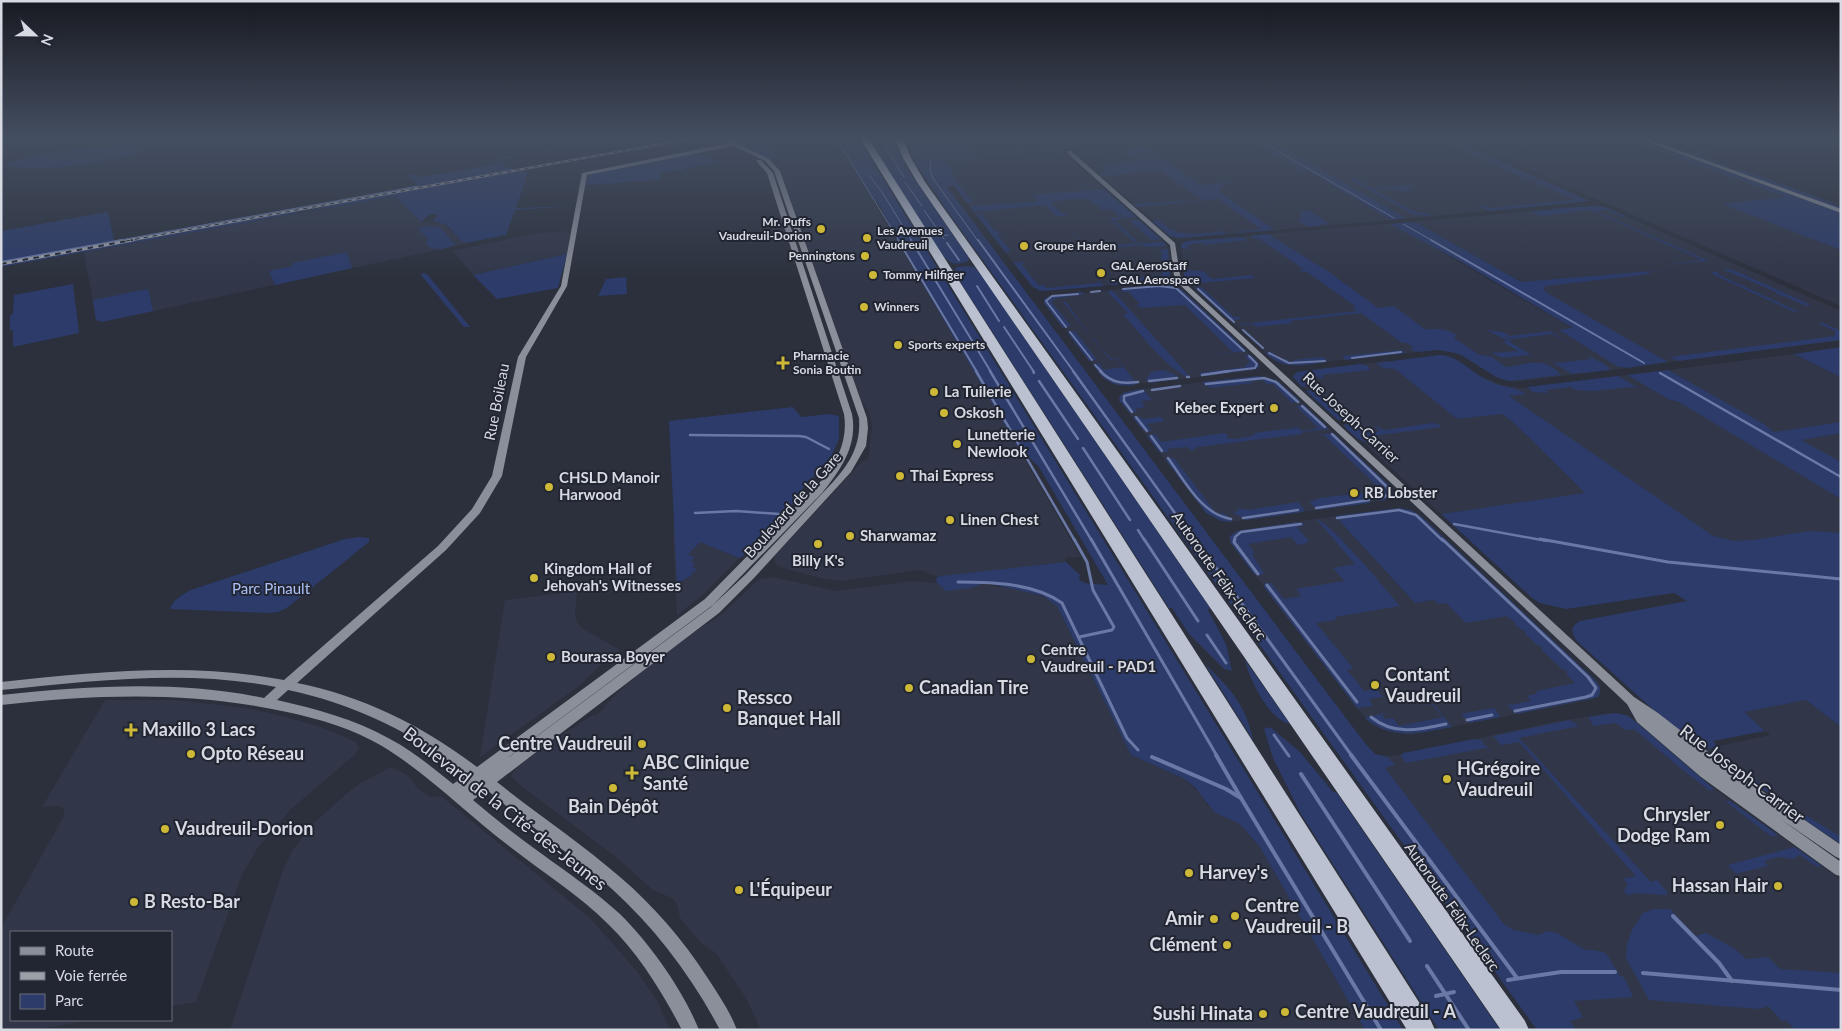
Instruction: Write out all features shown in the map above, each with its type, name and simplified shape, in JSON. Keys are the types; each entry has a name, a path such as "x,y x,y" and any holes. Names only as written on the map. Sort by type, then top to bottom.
{"highway":[{"path":"894,186 1422,1030"},
{"name":"Autoroute Félix-Leclerc","path":"924,186 1516,1030"}],"street":[{"name":"Rue Boileau","path":"266,702 287,686 442,548 466,524 488,493 501,465 522,357 564,286 582,186"},
{"name":"Boulevard de la Gare","path":"459,796 722,604 850,469 860,453 864,432 862,414 783,186"},
{"name":"Rue Joseph-Carrier","path":"1107,186 1174,246 1177,275 1181,282 1630,700 1654,716 1728,775 1841,853"},
{"path":"1772,186 1841,211"},
{"name":"Boulevard de la Cité-des-Jeunes","path":"1,686 83,677 163,674 223,676 287,686 340,700 390,719 429,741 481,779 592,863 637,903 662,928 690,964 718,1008 729,1030"},
{"name":"Boulevard de la Cité-des-Jeunes","path":"1,700 80,692 140,689 203,694 266,702 331,718 365,731 405,755 459,796 505,835 590,898 614,920 636,944 666,983 691,1030"},
{"name":"Rue Joseph-Carrier","path":"1630,700 1642,719 1686,758 1841,870"}],"shaded area":[{"path":"785,186 864,186 952,333 1081,557 1065,558 1066,562 938,577 920,570 841,581 820,578 780,567 775,563 775,556 851,473 864,460 868,459 872,428 869,412 862,402 806,245 804,237 805,227 794,210"},
{"path":"954,186 1101,186 1166,244 1169,250 1170,277 1164,280 1046,291 1033,288"},
{"path":"1113,186 1333,186 1391,220 1185,238 1174,237"},
{"path":"1346,186 1556,186 1589,201 1403,219"},
{"path":"1567,186 1758,186 1788,197 1724,204 1841,250 1841,306"},
{"path":"395,196 421,222 444,224 460,240 470,243 102,322 96,320 84,252"},
{"path":"1593,206 1605,207 1841,311 1841,340 1663,363 1417,223 1410,222"},
{"path":"1396,223 1455,260 1574,329 1560,331 1623,368 1627,368 1513,382 1496,377 1459,354 1438,350 1284,365 1271,358 1189,283 1184,275 1181,244 1187,241"},
{"path":"564,231 570,233 567,254 473,275 453,251 532,234"},
{"path":"1171,285 1181,289 1257,361 1259,367 1252,371 1115,385 1104,379 1044,301 1045,298 1051,296"},
{"path":"1794,354 1841,377 1841,470 1668,370"},
{"path":"1386,361 1457,419 1501,414 1514,423 1586,494 1441,514 1293,377 1295,373 1301,371"},
{"path":"1479,375 1501,385 1522,388 1627,375 1668,399 1679,402 1841,485 1841,575 1749,566"},
{"path":"1258,376 1280,382 1391,487 1393,495 1380,501 1231,522 1221,521 1206,513 1119,400 1122,394 1134,390"},
{"path":"1335,516 1415,603 1500,591 1598,683 1600,694 1594,699 1410,735 1391,732 1377,726 1357,708 1230,542 1230,536 1242,530"},
{"path":"673,530 739,558 705,593 677,615"},
{"path":"773,577 836,591 912,581 956,585 982,584 1026,591 1050,600 1057,606 1131,755 1183,778 1202,795 1207,805 1240,823 1247,831 1260,847 1365,1030 761,1030 746,998 716,953 701,943 680,918 678,906 672,898 653,890 616,857 521,786 511,776 516,768 549,743 593,715 595,716 626,685 667,651 723,613 756,582 760,579"},
{"path":"577,591 575,613 577,623 582,628 618,649 620,653 603,663 579,686 480,757 505,600"},
{"path":"105,700 175,700 247,708 321,727 356,742 359,749 291,809 257,849 242,875 196,1002 172,1006 172,931 10,931 10,1021 86,1021 33,1030 1,1030 1,928 64,816 64,809 60,806 42,807"},
{"path":"1806,700 1841,727 1841,844 1705,749 1770,735 1743,712"},
{"path":"1610,713 1621,714 1633,719 1694,774 1841,880 1841,1030 1573,1030 1369,753 1379,757 1399,755 1554,722"},
{"path":"391,767 405,774 413,781 416,787 430,797 441,796 590,918 636,970 658,1002 670,1030 230,1030 283,870 292,851 312,825 346,794 359,784"}],"green space":[{"path":"424,186 1,263 1,231 108,212 114,241"},
{"path":"435,186 524,186 516,208 575,206 515,210 506,235 466,243 460,240 447,225 432,221 437,216 436,214 430,214 421,222 395,196 298,213 341,203"},
{"path":"865,186 887,186 1403,1030 1365,1030 1260,847 1240,824 1214,812 1195,787 1183,778 1131,755 1057,606 1043,596 991,584 946,591 937,583 936,578 941,576 1066,562 1080,575 1079,580 1085,583 1108,585 1039,467 1017,446 888,224 881,207"},
{"path":"898,186 919,186 969,258 968,261 954,263 942,255"},
{"path":"931,186 953,186 947,187 1364,742 1375,754 1388,757 1395,765 1385,768 1504,924 1513,930 1539,935 1547,931 1557,933 1585,950 1606,953 1620,976 1624,977 1633,997 1574,1001 1583,1017 1570,1021 1576,1030 1537,1030"},
{"path":"954,186 960,186 973,202 977,202 967,203"},
{"path":"1183,186 1221,186 1219,189 1221,193 1275,230 1236,233 1232,229 1236,232 1261,229 1218,199 1136,207 1133,204 1203,200"},
{"path":"1334,186 1350,186 1405,218 1391,220"},
{"path":"1362,186 1372,188 1415,186 1408,188 1411,191 1378,189 1376,191 1415,212 1426,213 1431,216 1414,215"},
{"path":"1543,186 1556,186 1589,201 1489,211 1477,205 1484,205 1490,208 1575,200"},
{"path":"1756,186 1768,186 1841,213 1841,250 1722,204 1786,197"},
{"path":"1776,186 1787,186 1841,205 1802,193 1841,207 1841,210"},
{"path":"1105,190 1136,217 1125,218 1117,211 1124,219 1114,220 1138,242 1134,242 1109,218 1120,217 1112,209 1100,210 1098,208 1101,207 1088,199 1051,202 1061,213 1067,213 1065,216 1056,216 1045,205 974,212 969,206 1036,202 1035,200 1038,199 1036,196 1029,195"},
{"path":"1605,207 1626,216 1620,218 1621,216 1607,210 1596,211 1709,261 1664,265 1702,260 1590,210 1541,216 1529,212 1548,210 1554,212 1551,209"},
{"path":"313,208 287,215 1,267 1,265"},
{"path":"1310,211 1328,224 1309,227 1298,221 1302,218 1300,212"},
{"path":"976,214 986,214 982,215 995,231 1001,232 997,234 1011,251 1016,251 1005,252"},
{"path":"1129,220 1139,220 1161,239 1151,240"},
{"path":"1159,220 1171,230 1175,230 1175,232 1194,234 1221,232 1220,230 1227,234 1178,238 1170,236 1152,221"},
{"path":"1417,223 1521,282 1676,269 1646,272 1651,274 1546,286 1543,289 1668,362 1627,368 1617,366 1559,330 1573,328 1458,260 1390,224"},
{"path":"431,226 441,228 455,245 444,249 429,247 426,244 428,239 418,228"},
{"path":"1069,230 1084,243 1094,246 1163,242 1167,246 1146,247 1143,245 1089,250"},
{"path":"1268,234 1329,272 1378,308 1394,306 1426,330 1446,330 1458,336 1454,338 1478,354 1492,357 1506,367 1540,363 1554,369 1561,375 1508,381 1496,377 1455,353 1438,350 1415,352 1410,349 1414,348 1407,343 1402,343 1361,313 1256,327 1253,324 1240,325 1357,311 1353,308 1355,306 1307,272 1298,272 1304,270 1293,262 1260,239 1250,236"},
{"path":"1243,237 1250,242 1247,240 1204,245 1202,243 1191,244 1187,246 1189,249 1181,248 1181,244 1187,241"},
{"path":"1168,249 1170,275 1166,279 1112,285 1106,280 1110,282 1162,275 1161,251 1156,250"},
{"path":"347,252 352,268 275,285 269,271 293,266 292,263"},
{"path":"567,254 558,288 497,299 473,275"},
{"path":"1013,262 1026,262 1021,264 1039,286 1044,285 1046,288 1098,283 1098,280 1104,286 1040,291 1032,286"},
{"path":"957,267 974,267 981,275 1210,608 1208,610 1226,644 1232,671 1224,669 1189,634 1172,608 1169,608 961,283 955,270"},
{"path":"1729,269 1811,305 1802,306 1804,305 1722,270"},
{"path":"1183,270 1203,271 1212,279 1252,275 1255,278 1190,284"},
{"path":"1711,271 1721,273 1717,274 1802,313 1792,311 1714,275"},
{"path":"423,273 427,274 470,327 464,327 421,275"},
{"path":"626,277 627,294 598,296 606,279"},
{"path":"73,284 79,333 13,347 13,330 10,330 10,315 13,314 14,295"},
{"path":"1167,285 1181,289 1247,351 1182,358 1233,352 1185,305 1142,308 1136,305 1140,304 1129,292 1124,292 1121,289"},
{"path":"1201,287 1234,317 1241,319 1230,321 1195,288"},
{"path":"148,289 153,311 102,322 96,320 93,300"},
{"path":"1108,290 1113,291 1190,377 1182,374 1164,360 1123,314 1128,313"},
{"path":"1081,292 1085,294 1052,300 1052,303 1071,326 1063,328 1044,303 1044,299 1051,296"},
{"path":"1065,301 1098,345 1111,359 1117,358 1137,384 1117,385 1106,380 1101,375 1094,364 1100,364 1104,370 1123,367 1117,359 1110,360 1063,302"},
{"path":"1821,322 1841,331 1841,340 1678,361 1669,357 1835,336 1835,331 1818,323"},
{"path":"1486,330 1502,332 1510,336 1550,331 1571,344 1552,334 1512,339 1503,335 1512,341 1510,342 1535,357 1529,355 1503,358 1491,353 1518,351 1503,342 1507,340"},
{"path":"1075,331 1097,360 1089,361 1067,332"},
{"path":"1841,347 1841,377 1794,354"},
{"path":"1402,350 1406,353 1346,360 1342,356"},
{"path":"1272,352 1281,360 1286,359 1290,362 1320,357 1325,358 1327,362 1287,365 1272,359 1265,353"},
{"path":"1248,355 1255,359 1259,366 1257,369 1204,376 1198,373 1246,367 1245,365 1250,363 1245,356"},
{"path":"1440,355 1453,358 1489,381 1517,389 1526,394 1509,396 1713,536 1734,541 1753,540 1809,531 1841,533 1841,727 1806,700 1744,712 1765,731 1713,741 1718,746 1705,749 1656,712 1578,642 1572,630 1580,621 1687,601 1674,593 1566,609 1540,603 1531,597 1441,514 1585,493 1514,423 1502,414 1457,419 1395,369 1383,368 1376,363"},
{"path":"1589,356 1606,365 1610,370 1572,374 1550,361 1556,363 1591,359"},
{"path":"1360,364 1368,366 1370,370 1322,375 1324,379 1313,376 1302,379 1309,385 1315,385 1302,387 1293,377 1297,372"},
{"path":"1162,370 1172,373 1179,378 1151,383 1146,380 1151,372"},
{"path":"1668,370 1764,424 1774,432 1841,422 1841,433 1801,440 1841,462 1841,499 1679,402 1668,399 1627,375"},
{"path":"1258,376 1277,381 1300,401 1292,403 1273,384 1267,384 1263,380 1251,381 1259,390 1252,383 1211,388 1203,384 1203,382"},
{"path":"1618,376 1638,388 1594,391 1576,390 1571,387 1546,390 1549,393 1533,392 1527,387"},
{"path":"1143,389 1152,400 1141,401 1145,407 1135,409 1137,412 1129,412 1119,400 1120,396 1125,392"},
{"path":"1319,389 1316,391 1345,418 1352,419 1338,420 1306,391"},
{"path":"1304,405 1329,429 1197,447 1192,451 1187,447 1167,449 1169,452 1159,452 1147,436 1155,434 1161,442 1225,433 1228,436 1226,438 1236,439 1255,435 1254,433 1296,428 1294,425 1302,431 1318,428 1296,406"},
{"path":"793,407 801,417 829,414 839,416 839,439 827,466 806,483 796,501 743,556 739,558 700,542 689,553 689,555 694,557 691,562 695,564 692,567 697,569 689,577 677,583 669,421"},
{"path":"1139,416 1143,419 1161,417 1165,421 1147,424 1152,431 1144,431 1133,418"},
{"path":"1357,423 1353,425 1366,433 1380,431 1373,425 1385,430 1432,423 1439,424 1441,427 1365,437 1369,441 1362,441 1343,425"},
{"path":"1333,433 1391,487 1393,493 1391,497 1382,501 1379,500 1375,491 1381,490 1324,435 1318,435"},
{"path":"1173,457 1217,514 1223,513 1232,519 1231,522 1221,521 1206,513 1165,459"},
{"path":"1368,492 1370,503 1318,510 1309,502 1320,498"},
{"path":"1298,502 1304,509 1303,512 1246,520 1232,512 1239,511 1237,508 1248,510"},
{"path":"1399,508 1411,510 1421,516 1593,678 1600,687 1598,697 1515,713 1505,702 1510,705 1531,701 1527,696 1536,694 1537,691 1575,683 1567,675 1567,671 1562,669 1542,650 1542,647 1537,645 1525,634 1526,632 1506,616 1466,623 1446,603 1438,604 1434,600 1415,603 1335,516"},
{"path":"1316,519 1333,531 1346,544 1400,606 1335,617 1336,620 1316,623 1353,668 1347,670 1364,691 1377,689 1383,697 1369,699 1373,706 1357,708 1264,587 1265,583 1271,583 1284,599 1301,596 1296,589 1344,581 1333,568 1355,564"},
{"path":"1298,522 1306,525 1297,527 1307,539 1310,539 1307,543 1298,545 1291,537 1248,544 1255,553 1252,554 1264,573 1261,575 1254,574 1230,542 1230,536 1237,531"},
{"name":"Parc Pinault","path":"369,538 369,542 288,607 279,612 170,609 176,600 191,590 345,539"},
{"path":"1245,660 1290,724 1282,721 1275,715 1261,698 1255,688"},
{"path":"1205,664 1236,698 1246,717 1253,740"},
{"path":"1434,704 1452,727 1418,733 1396,733 1385,730 1365,718 1388,712 1382,715 1385,719 1393,718 1399,726 1443,717 1433,705 1425,705"},
{"path":"1495,709 1500,717 1470,723 1461,714"},
{"path":"1616,713 1628,716 1636,722 1714,789 1710,791 1634,729 1625,730 1616,723 1594,726 1588,717"},
{"path":"1570,720 1579,726 1519,738 1651,882 1657,880 1668,893 1667,895 1637,893 1627,895 1624,891 1628,884 1623,879 1636,876 1519,742 1502,745 1506,750 1493,736"},
{"path":"1270,727 1300,752 1333,792 1336,792 1500,1030 1439,1030 1301,814 1273,758 1264,729"},
{"path":"1474,739 1481,740 1492,753 1486,748 1406,763 1401,756 1403,753"},
{"path":"1723,762 1732,763 1778,797 1780,801"},
{"path":"1725,801 1730,801 1778,835 1772,837"},
{"path":"1799,813 1841,837 1841,844 1797,815"},
{"path":"1795,847 1822,866 1817,867 1800,855 1793,859 1778,857 1764,861 1768,866 1736,874 1728,865"},
{"path":"1654,909 1670,909 1696,936 1706,933 1735,949 1746,959 1768,957 1780,969 1841,973 1841,1030 1795,1030 1786,1020 1782,1021 1768,1006 1760,1009 1649,1000 1626,958 1627,944 1632,930 1643,913"}],"waterway":[{"path":"115,241 417,186"},
{"path":"865,186 899,241"},
{"path":"877,186 912,241"},
{"path":"908,186 922,206"},
{"path":"938,186 978,241"},
{"path":"1339,186 1394,218"},
{"path":"924,210 942,236"},
{"path":"1403,224 1433,241"},
{"path":"942,236 948,235"},
{"path":"936,236 942,236"},
{"path":"942,236 944,239"},
{"path":"1,262 122,240"},
{"path":"898,240 977,372"},
{"path":"911,240 991,372"},
{"path":"978,240 1074,372"},
{"path":"1431,240 1644,363"},
{"path":"947,243 959,260"},
{"path":"977,286 999,321"},
{"path":"1123,289 1159,286 1176,288 1244,351"},
{"path":"1198,289 1234,322"},
{"path":"1091,292 1100,291"},
{"path":"1066,327 1046,301 1052,296 1078,294"},
{"path":"1004,327 1034,372"},
{"path":"1243,330 1263,348"},
{"path":"1070,332 1092,360"},
{"path":"1352,358 1401,352"},
{"path":"1269,353 1289,363 1325,361"},
{"path":"1221,372 1255,368 1257,364 1249,356"},
{"path":"1095,365 1102,372"},
{"path":"976,371 1075,541"},
{"path":"990,371 1092,541"},
{"path":"1073,371 1195,541"},
{"path":"1100,371 1118,382 1138,382"},
{"path":"1202,375 1230,371"},
{"path":"1660,373 1841,477"},
{"path":"1149,381 1177,378"},
{"path":"1206,384 1264,378 1276,382 1298,402"},
{"path":"1039,381 1078,439"},
{"path":"1152,390 1180,386"},
{"path":"1132,412 1124,401 1124,396 1143,391"},
{"path":"1302,406 1325,427"},
{"path":"1136,417 1147,431"},
{"path":"1332,434 1387,487 1390,494 1381,498"},
{"path":"690,435 799,436 806,437 829,449"},
{"path":"1151,436 1162,451"},
{"path":"1083,448 1130,520"},
{"path":"1168,458 1202,504 1220,516 1231,519"},
{"path":"1316,508 1369,500"},
{"path":"1243,518 1298,510"},
{"path":"1337,518 1399,510 1416,515 1443,541"},
{"path":"695,513 736,511 779,514"},
{"path":"1234,541 1235,537 1241,532 1301,524"},
{"path":"1454,524 1547,541"},
{"path":"1138,530 1145,541"},
{"path":"1074,539 1087,562 1093,590 1114,627 1112,630 1079,637"},
{"path":"1091,539 1217,756"},
{"path":"1144,539 1198,621"},
{"path":"1195,539 1352,756"},
{"path":"1235,539 1234,542 1258,574"},
{"path":"1442,539 1588,677 1596,688 1592,695 1586,697 1515,711"},
{"path":"1540,539 1668,562 1841,579"},
{"path":"958,582 1012,585 1039,591 1062,603 1127,738 1138,750"},
{"path":"1267,585 1357,702"},
{"path":"1207,635 1226,663"},
{"path":"1467,720 1492,715"},
{"path":"1371,717 1389,727 1407,730 1446,724"},
{"path":"1274,735 1289,756"},
{"path":"1216,755 1241,798"},
{"path":"1351,755 1517,978"},
{"path":"1152,757 1226,789 1241,798"},
{"path":"1301,774 1410,941"},
{"path":"1241,798 1381,1030"},
{"path":"1673,916 1719,963 1732,981"},
{"path":"1427,966 1445,994"},
{"path":"1508,980 1561,972 1615,972"},
{"path":"1643,973 1732,981"},
{"path":"1732,981 1841,990"},
{"path":"1445,994 1454,992"},
{"path":"1436,996 1445,994"},
{"path":"1445,994 1469,1030"}],"railway":[{"path":"126,241 429,186"},
{"path":"1,264 133,240"}],"place":[{"name":"Mr. Puffs Vaudreuil-Dorion","path":"821,229"},
{"name":"Les Avenues Vaudreuil","path":"867,238"},
{"name":"Groupe Harden","path":"1024,246"},
{"name":"Penningtons","path":"865,256"},
{"name":"GAL AeroStaff - GAL Aerospace","path":"1101,273"},
{"name":"Tommy Hilfiger","path":"873,275"},
{"name":"Winners","path":"864,307"},
{"name":"Sports experts","path":"898,345"},
{"name":"Pharmacie Sonia Boutin","path":"783,363"},
{"name":"La Tuilerie","path":"934,392"},
{"name":"Kebec Expert","path":"1274,408"},
{"name":"Oskosh","path":"944,413"},
{"name":"Lunetterie Newlook","path":"957,444"},
{"name":"Thai Express","path":"900,476"},
{"name":"CHSLD Manoir Harwood","path":"549,487"},
{"name":"RB Lobster","path":"1354,493"},
{"name":"Linen Chest","path":"950,520"},
{"name":"Sharwamaz","path":"850,536"},
{"name":"Billy K's","path":"818,544"},
{"name":"Kingdom Hall of Jehovah's Witnesses","path":"534,578"},
{"name":"Bourassa Boyer","path":"551,657"},
{"name":"Centre Vaudreuil - PAD1","path":"1031,659"},
{"name":"Contant Vaudreuil","path":"1375,685"},
{"name":"Canadian Tire","path":"909,688"},
{"name":"Ressco Banquet Hall","path":"727,708"},
{"name":"Maxillo 3 Lacs","path":"131,730"},
{"name":"Centre Vaudreuil","path":"642,744"},
{"name":"Opto Réseau","path":"191,754"},
{"name":"ABC Clinique Santé","path":"632,773"},
{"name":"HGrégoire Vaudreuil","path":"1447,779"},
{"name":"Bain Dépôt","path":"613,788"},
{"name":"Chrysler Dodge Ram","path":"1720,825"},
{"name":"Vaudreuil-Dorion","path":"165,829"},
{"name":"Harvey's","path":"1189,873"},
{"name":"Hassan Hair","path":"1778,886"},
{"name":"L'Équipeur","path":"739,890"},
{"name":"B Resto-Bar","path":"134,902"},
{"name":"Centre Vaudreuil - B","path":"1235,916"},
{"name":"Amir","path":"1214,919"},
{"name":"Clément","path":"1227,945"},
{"name":"Centre Vaudreuil - A","path":"1285,1012"},
{"name":"Sushi Hinata","path":"1263,1014"}]}
